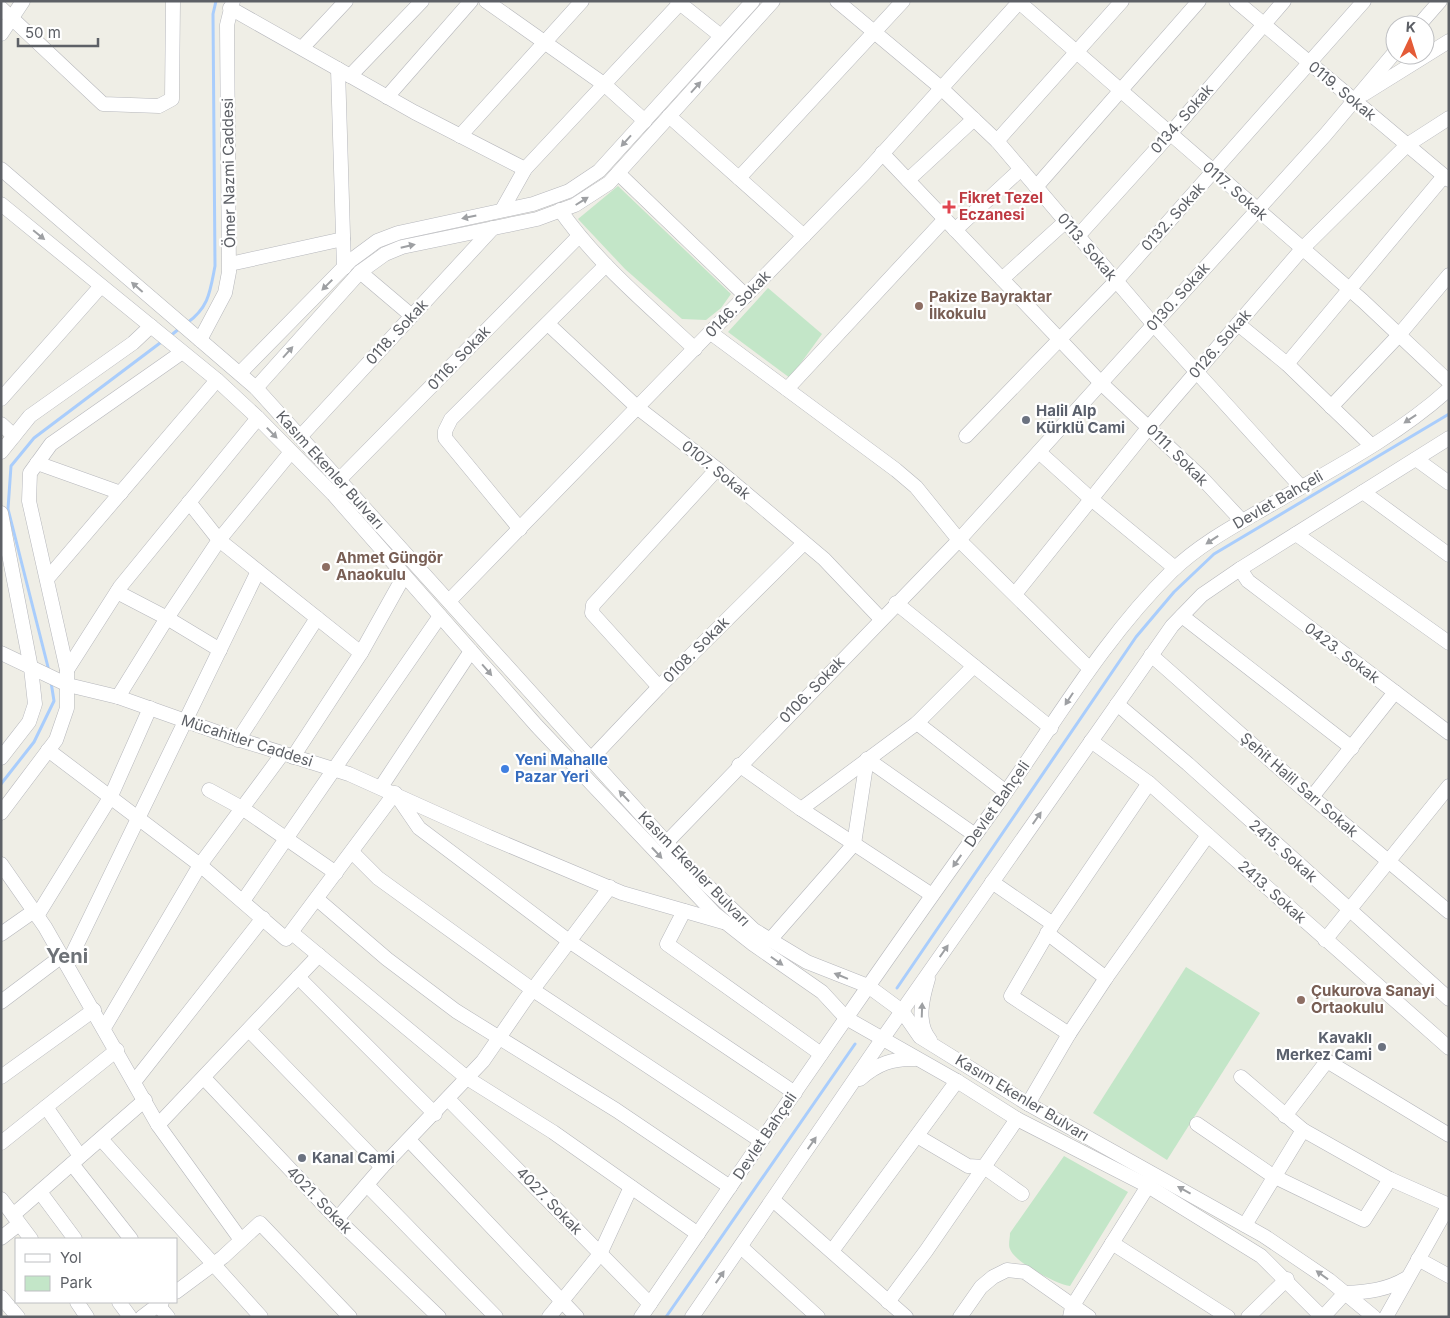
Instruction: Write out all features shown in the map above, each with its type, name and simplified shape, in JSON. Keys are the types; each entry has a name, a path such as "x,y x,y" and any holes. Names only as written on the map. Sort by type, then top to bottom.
{"street":[{"path":"1,34 23,1"},
{"path":"1,8 103,104 158,106 172,99 173,1"},
{"path":"302,48 346,1"},
{"path":"350,76 422,1"},
{"path":"387,97 471,1"},
{"path":"460,136 582,1"},
{"path":"240,373 344,268 377,241 398,233 533,204 568,191 599,171 753,1"},
{"path":"256,388 360,272 384,254 402,247 537,218 575,205 609,183 773,1"},
{"name":"0113. Sokak","path":"837,1 940,87 997,141 1154,325 1301,487"},
{"path":"739,178 903,1"},
{"path":"997,141 1122,1"},
{"path":"1036,187 1199,1"},
{"name":"0119. Sokak","path":"1236,1 1447,178"},
{"name":"0134. Sokak","path":"1078,236 1170,134 1284,1"},
{"name":"0132. Sokak","path":"966,436 1116,281 1364,1"},
{"path":"1428,15 1440,1"},
{"path":"491,2 605,85 645,121"},
{"path":"502,210 525,169 680,2 721,36"},
{"name":"0117. Sokak","path":"1020,2 1350,290 1449,382"},
{"name":"0146. Sokak","path":"450,600 804,236 882,154 940,87 1020,2"},
{"path":"232,4 302,48 387,97 525,169"},
{"name":"Ömer Nazmi Caddesi","path":"198,338 225,294 230,264 227,24 232,4"},
{"path":"1353,101 1449,41"},
{"name":"0130. Sokak","path":"959,540 1102,384 1385,64"},
{"path":"338,68 344,268"},
{"path":"669,116 804,236"},
{"name":"0126. Sokak","path":"1015,594 1090,498 1149,427 1302,249 1407,145 1449,118"},
{"path":"908,180 974,119"},
{"name":"0111. Sokak","path":"882,154 1102,384 1149,427 1242,521"},
{"name":"Kasım Ekenler Bulvarı","path":"1,169 256,388 450,600 590,760 692,871 754,930 808,962 868,986 902,1011 920,1036 935,1046 1028,1104 1245,1224 1302,1261 1345,1293 1369,1315"},
{"path":"955,230 1021,169"},
{"path":"618,173 746,296"},
{"path":"1287,364 1447,178"},
{"path":"1,204 155,329 30,416 1,452"},
{"path":"560,210 579,236 606,265 695,349"},
{"path":"787,389 945,220"},
{"path":"1002,279 1066,221"},
{"name":"0118. Sokak","path":"300,437 493,228"},
{"name":"0116. Sokak","path":"339,480 579,236"},
{"path":"230,264 343,240"},
{"path":"520,529 444,438 445,431 451,420 606,265"},
{"path":"360,272 412,316"},
{"path":"1332,407 1399,335 1449,275"},
{"path":"1,399 101,286"},
{"name":"0107. Sokak","path":"548,324 638,408 717,468 824,559 881,619"},
{"path":"1238,324 1287,364 1371,445"},
{"name":"Kasım Ekenler Bulvarı","path":"155,329 178,350 217,380 258,418 333,494 536,725 726,923 822,992 846,1018 956,1081 1017,1119 1148,1186 1261,1256 1287,1279 1323,1317"},
{"path":"711,333 916,487 959,540 1089,668"},
{"path":"1,813 56,740 68,708 67,670 29,501 30,473 51,444 178,350"},
{"path":"47,579 217,380"},
{"name":"Devlet Bahçeli","path":"641,1317 868,986 1006,792 1089,668 1134,610 1175,568 1210,540 1371,445 1430,406 1449,389"},
{"path":"67,670 117,592 258,418"},
{"path":"1,424 14,436"},
{"path":"692,1317 741,1248 882,1038 1151,655 1182,616 1202,596 1240,569 1449,438"},
{"path":"118,697 167,618 219,540 291,452"},
{"path":"1039,452 1090,498 1175,568"},
{"path":"1416,459 1449,483"},
{"path":"38,463 121,493"},
{"path":"659,687 592,613 593,604 717,468"},
{"path":"1363,492 1449,555"},
{"path":"189,502 219,540 361,653"},
{"path":"1,513 31,668 35,704 30,722 1,758"},
{"path":"1296,534 1449,643"},
{"name":"0106. Sokak","path":"667,842 739,765 959,540"},
{"name":"0108. Sokak","path":"590,760 659,687 804,543"},
{"name":"0423. Sokak","path":"1240,569 1248,581 1449,733"},
{"path":"1,1002 65,960 139,818 258,571"},
{"path":"104,1028 200,865 242,808 288,755 361,653 404,576"},
{"path":"117,592 167,618 220,650"},
{"path":"896,603 1050,728"},
{"path":"243,901 336,770 440,616"},
{"path":"1182,616 1352,748"},
{"path":"238,740 317,618"},
{"path":"381,787 470,651"},
{"name":"Mücahitler Caddesi","path":"1,653 68,685 118,697 238,740 336,770 381,787 489,837 610,887 726,923"},
{"name":"Şehit Halil Sarı Sokak","path":"1151,655 1312,797 1449,912"},
{"path":"801,809 917,723 974,666"},
{"path":"1312,797 1395,692"},
{"name":"2415. Sokak","path":"1117,704 1188,764 1449,999"},
{"path":"1,934 36,914 111,796 150,708"},
{"path":"917,723 1006,792"},
{"name":"2413. Sokak","path":"1091,741 1149,783 1449,1048"},
{"path":"48,750 200,865 286,939 395,793 419,828 569,942 795,1092"},
{"path":"867,759 975,835"},
{"path":"770,940 854,844 867,759"},
{"path":"739,765 801,809 932,895"},
{"path":"1070,1034 1011,996 1050,929 1149,783"},
{"path":"1325,940 1449,786"},
{"path":"209,790 242,808 336,873"},
{"path":"1028,1104 1106,978 1208,835"},
{"path":"352,852 378,878 533,990 761,1141"},
{"path":"1,864 65,960 158,1125 241,1240"},
{"path":"992,882 1106,978"},
{"path":"337,1219 382,1167 435,1114 467,1078 499,1038 610,887"},
{"path":"317,899 387,959 456,1011 616,1110 730,1187"},
{"path":"684,911 667,944 821,1054"},
{"path":"134,1082 263,918"},
{"path":"292,933 467,1078 553,1132 698,1234"},
{"path":"158,1125 319,955"},
{"path":"930,971 921,1011 923,1032 935,1046"},
{"path":"298,977 435,1114"},
{"path":"1,1077 94,1010"},
{"path":"250,1030 382,1167"},
{"path":"1,1143 117,1050"},
{"path":"848,1089 869,1071 888,1060 900,1058 918,1059"},
{"path":"1285,1116 1327,1061 1449,1135"},
{"path":"1241,1077 1303,1130 1390,1179 1449,1205 1386,1317"},
{"name":"4021. Sokak","path":"204,1078 337,1219 439,1317"},
{"path":"832,1251 956,1081"},
{"path":"1,1238 40,1192 145,1100"},
{"name":"4027. Sokak","path":"448,1100 650,1304"},
{"path":"46,1107 76,1160 130,1238"},
{"path":"888,1302 926,1251 1017,1119"},
{"path":"1197,1124 1273,1176 1364,1220 1390,1179"},
{"path":"1245,1224 1303,1130"},
{"path":"917,1136 968,1166 984,1167 1022,1194"},
{"path":"101,1139 212,1265 261,1317"},
{"path":"410,1140 576,1317"},
{"path":"367,1184 496,1317"},
{"path":"1071,1312 1148,1186"},
{"path":"550,1317 600,1254 631,1187"},
{"path":"40,1192 73,1238"},
{"path":"1,1199 30,1238"},
{"path":"773,1200 906,1317"},
{"path":"178,1290 212,1265 260,1223 350,1317"},
{"path":"1112,1243 1228,1317"},
{"path":"741,1248 818,1317"},
{"path":"1418,1259 1449,1276"},
{"path":"960,1317 981,1287 992,1277 1007,1270 1025,1272 1071,1312 1089,1317"},
{"path":"1323,1317 1345,1293 1369,1292 1392,1287 1408,1278"},
{"path":"1248,1317 1287,1279"},
{"path":"1299,1292 1308,1317"},
{"path":"1,1297 18,1317"},
{"path":"77,1303 88,1317"},
{"path":"121,1303 130,1317"},
{"path":"142,1317 160,1303 168,1317"}],"green space":[{"path":"618,186 731,294 721,308 706,320 682,319 625,269 578,219"},
{"path":"768,288 822,334 790,378 728,332"},
{"path":"1186,967 1260,1013 1167,1160 1093,1113"},
{"path":"1064,1156 1128,1192 1070,1286 1047,1277 1028,1266 1013,1254 1009,1246 1010,1233"}],"waterway":[{"path":"187,323 204,305 210,291 215,266 213,14 216,1"},
{"path":"169,337 180,328"},
{"path":"49,671 8,509 11,466 34,438 164,340"},
{"path":"897,988 1136,637 1174,592 1214,554 1449,414"},
{"path":"1,784 34,742 54,701 51,682"},
{"path":"666,1317 855,1044"}],"place":[{"name":"Fikret Tezel Eczanesi","path":"949,207"},
{"name":"Pakize Bayraktar İlkokulu","path":"919,306"},
{"name":"Halil Alp Kürklü Cami","path":"1026,420"},
{"name":"Ahmet Güngör Anaokulu","path":"326,567"},
{"name":"Yeni Mahalle Pazar Yeri","path":"505,769"},
{"name":"Çukurova Sanayi Ortaokulu","path":"1301,1000"},
{"name":"Kavaklı Merkez Cami","path":"1382,1047"},
{"name":"Kanal Cami","path":"302,1158"}],"district":[{"name":"Yeni","path":"67,956"}]}
